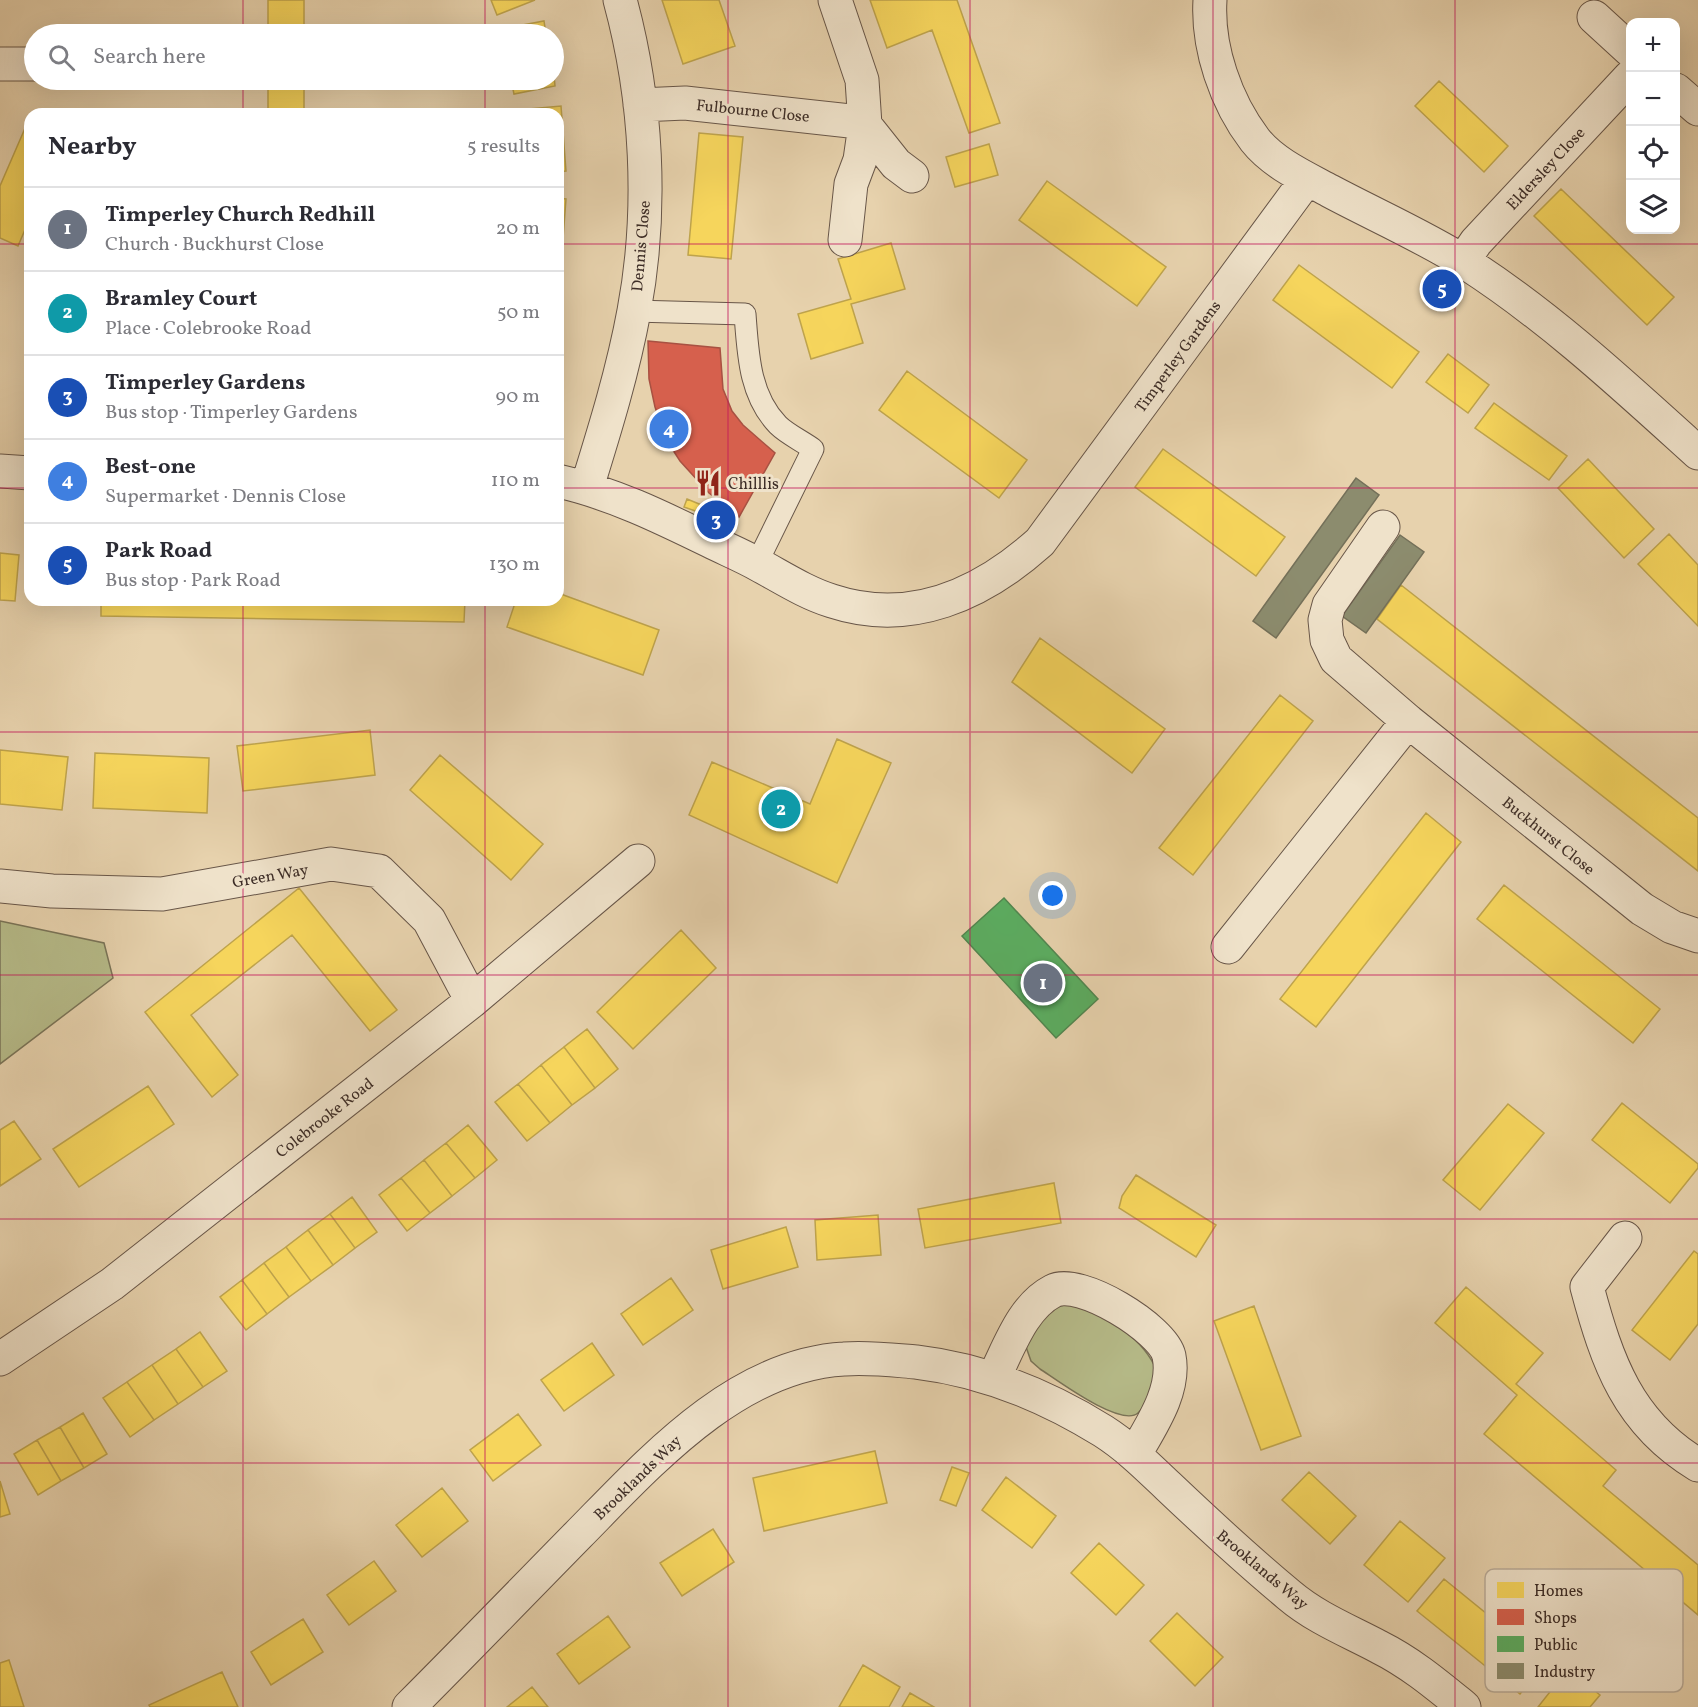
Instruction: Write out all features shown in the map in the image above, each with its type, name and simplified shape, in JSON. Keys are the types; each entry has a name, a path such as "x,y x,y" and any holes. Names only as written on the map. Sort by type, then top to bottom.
{"street":[{"name":"Dennis Close","path":"573,484 615,396 634,311 643,219 640,105 631,39 620,0"},
{"path":"835,0 862,80 865,125 860,160 851,184 845,240"},
{"path":"1210,0 1213,49 1236,111 1256,141 1272,157 1307,179 1463,261 1510,292 1560,332 1698,453"},
{"path":"1594,16 1626,46"},
{"path":"0,64 24,63"},
{"name":"Eldersley Close","path":"1463,261 1476,242 1626,81"},
{"path":"1680,93 1698,109"},
{"name":"Fulbourne Close","path":"640,105 686,103 825,117 865,125"},
{"path":"865,125 896,164 912,176"},
{"name":"Timperley Gardens","path":"573,484 651,513 757,563 800,588 833,602 867,608 902,609 939,605 980,587 1012,567 1040,542 1307,179"},
{"path":"0,471 24,473"},
{"name":"Buckhurst Close","path":"1383,527 1329,605 1325,620 1327,640 1336,659 1408,721 1642,909 1672,927 1698,936"},
{"path":"1228,947 1408,721"},
{"name":"Colebrooke Road","path":"0,1359 112,1284 472,1001 638,861"},
{"name":"Green Way","path":"0,886 52,891 162,894 332,864 379,871 429,920 472,1001"},
{"path":"1625,1238 1587,1287 1600,1337 1612,1370 1629,1400 1654,1430 1680,1454 1698,1465"},
{"path":"994,1377 1018,1330 1040,1300 1054,1290 1064,1288 1082,1290 1101,1300 1155,1333 1164,1343 1169,1357 1167,1390 1153,1424 1135,1454"},
{"name":"Brooklands Way","path":"409,1707 668,1444 733,1398 758,1384 802,1366 841,1359 882,1359 937,1365 994,1377 1056,1405 1102,1431 1135,1454 1291,1597 1325,1620 1382,1648 1422,1672 1464,1707"}],"lane":[{"path":"634,311 745,314 753,382 764,407 779,426 813,448 757,563"}],"green space":[{"path":"0,921 104,943 113,978 0,1064"},
{"path":"1074,1302 1122,1329 1142,1347 1150,1358 1157,1371 1148,1399 1138,1413 1130,1416 1104,1409 1074,1392 1031,1361 1025,1344 1041,1312"}],"building: Homes":[{"path":"268,0 304,0 304,24 268,24"},
{"path":"491,0 535,0 497,15"},
{"path":"662,0 719,0 735,46 683,64"},
{"path":"870,0 957,0 1000,123 969,133 932,30 887,48"},
{"path":"544,21 544,24 528,24"},
{"path":"1439,81 1508,146 1484,172 1415,106"},
{"path":"268,90 304,90 304,108 268,108"},
{"path":"513,90 534,90 514,94"},
{"path":"24,131 24,232 18,246 0,238 0,186"},
{"path":"699,133 743,137 731,259 688,255"},
{"path":"989,144 998,175 955,187 946,157"},
{"path":"564,145 566,171 564,171"},
{"path":"1047,181 1166,267 1137,306 1019,220"},
{"path":"1561,189 1674,297 1647,325 1534,216"},
{"path":"564,199 566,199 564,225"},
{"path":"891,243 905,289 851,304 863,343 811,359 798,314 851,299 838,259"},
{"path":"1299,265 1419,352 1392,388 1273,300"},
{"path":"1445,284 1462,291 1459,298 1442,291"},
{"path":"1448,354 1489,385 1468,413 1426,382"},
{"path":"907,371 1027,460 999,498 879,410"},
{"path":"1494,403 1567,456 1549,480 1475,428"},
{"path":"1163,449 1285,537 1256,576 1135,487"},
{"path":"1588,459 1654,529 1624,558 1558,488"},
{"path":"687,499 704,506 701,513 684,507"},
{"path":"1669,534 1698,565 1698,626 1638,564"},
{"path":"0,553 19,555 15,601 0,600"},
{"path":"1401,585 1698,818 1698,871 1377,619"},
{"path":"564,595 659,630 643,675 507,627 514,606 564,606"},
{"path":"101,606 465,606 464,622 101,616"},
{"path":"1040,638 1165,729 1132,773 1012,682"},
{"path":"1280,695 1313,721 1193,875 1159,848"},
{"path":"370,730 375,775 243,791 237,746"},
{"path":"837,739 891,763 837,883 689,815 712,762 810,804"},
{"path":"0,750 68,757 62,810 0,804"},
{"path":"95,753 209,758 207,813 93,808"},
{"path":"440,755 543,844 511,880 410,790"},
{"path":"1426,813 1461,842 1316,1027 1280,999"},
{"path":"1504,885 1660,1009 1633,1043 1477,919"},
{"path":"299,888 397,1010 370,1031 292,935 191,1015 238,1075 212,1097 145,1012"},
{"path":"681,930 716,968 633,1049 597,1012"},
{"path":"587,1029 618,1069 595,1088 564,1047"},
{"path":"564,1047 595,1088 572,1105 541,1065"},
{"path":"541,1065 572,1105 550,1123 518,1084"},
{"path":"518,1084 550,1123 527,1141 495,1102"},
{"path":"148,1086 174,1124 79,1187 53,1149"},
{"path":"1622,1103 1698,1164 1698,1168 1670,1203 1592,1140"},
{"path":"1508,1104 1544,1133 1480,1210 1443,1180"},
{"path":"14,1121 41,1159 0,1186 0,1130"},
{"path":"468,1125 497,1160 475,1178 446,1143"},
{"path":"446,1143 475,1178 452,1196 424,1160"},
{"path":"424,1160 452,1196 430,1213 401,1178"},
{"path":"1136,1175 1216,1225 1196,1257 1119,1208 1122,1196"},
{"path":"401,1178 430,1213 407,1231 379,1195"},
{"path":"1054,1183 1061,1223 925,1248 918,1209"},
{"path":"352,1197 377,1232 355,1248 330,1214"},
{"path":"330,1214 355,1248 333,1265 308,1230"},
{"path":"878,1215 881,1255 817,1260 815,1220"},
{"path":"786,1227 798,1267 723,1289 711,1250"},
{"path":"308,1230 333,1265 311,1281 286,1247"},
{"path":"286,1247 311,1281 289,1297 264,1263"},
{"path":"1694,1251 1698,1254 1698,1324 1670,1360 1632,1330"},
{"path":"264,1263 289,1297 267,1314 242,1280"},
{"path":"671,1278 693,1310 643,1345 621,1314"},
{"path":"242,1280 267,1314 246,1330 220,1297"},
{"path":"1466,1287 1543,1353 1516,1384 1616,1470 1603,1486 1698,1565 1698,1615 1683,1602 1683,1569 1644,1569 1484,1434 1517,1395 1435,1323"},
{"path":"1254,1306 1301,1436 1261,1450 1214,1321"},
{"path":"200,1332 227,1371 203,1387 176,1349"},
{"path":"592,1343 614,1375 564,1411 541,1380"},
{"path":"176,1349 203,1387 178,1404 152,1365"},
{"path":"152,1365 178,1404 154,1420 127,1382"},
{"path":"127,1382 154,1420 130,1437 103,1398"},
{"path":"83,1413 107,1454 84,1468 60,1427"},
{"path":"518,1414 541,1445 493,1481 470,1450"},
{"path":"60,1427 84,1468 61,1481 37,1440"},
{"path":"37,1440 61,1481 38,1495 14,1454"},
{"path":"875,1451 887,1503 764,1531 753,1478"},
{"path":"952,1467 969,1473 956,1506 940,1500"},
{"path":"1309,1472 1356,1516 1330,1544 1282,1500"},
{"path":"1006,1477 1056,1516 1032,1548 982,1510"},
{"path":"0,1481 10,1514 0,1517"},
{"path":"442,1488 468,1521 422,1557 396,1525"},
{"path":"1400,1521 1445,1558 1408,1602 1364,1565"},
{"path":"713,1529 734,1562 682,1596 660,1563"},
{"path":"1099,1543 1144,1585 1116,1615 1071,1573"},
{"path":"374,1561 396,1591 349,1625 327,1595"},
{"path":"1444,1579 1485,1612 1485,1666 1417,1611"},
{"path":"1177,1613 1223,1657 1195,1686 1150,1641"},
{"path":"608,1616 630,1647 579,1684 557,1654"},
{"path":"303,1619 323,1652 271,1685 251,1652"},
{"path":"9,1660 24,1707 0,1707 0,1663"},
{"path":"863,1665 900,1687 889,1707 839,1707"},
{"path":"222,1672 238,1707 150,1707 149,1705"},
{"path":"532,1687 548,1707 507,1707"},
{"path":"1550,1692 1596,1692 1600,1695 1590,1707 1538,1707"},
{"path":"910,1693 934,1707 902,1707"}],"building: Shops":[{"path":"648,341 720,348 723,389 732,411 743,425 775,453 739,517 709,493 680,461 667,441 655,407 649,379"}],"building: Public":[{"path":"1004,898 1098,999 1056,1038 962,936"}],"building: Industry":[{"path":"1356,478 1379,495 1276,638 1253,621"},
{"path":"1400,535 1424,552 1366,633 1342,616"}],"place":[{"name":"Park Road","path":"1442,289"},
{"name":"Best-one","path":"669,429"},
{"name":"Chilllis","path":"708,483"},
{"name":"Timperley Gardens","path":"716,520"},
{"name":"Bramley Court","path":"781,809"},
{"name":"Timperley Church Redhill","path":"1043,983"}]}
